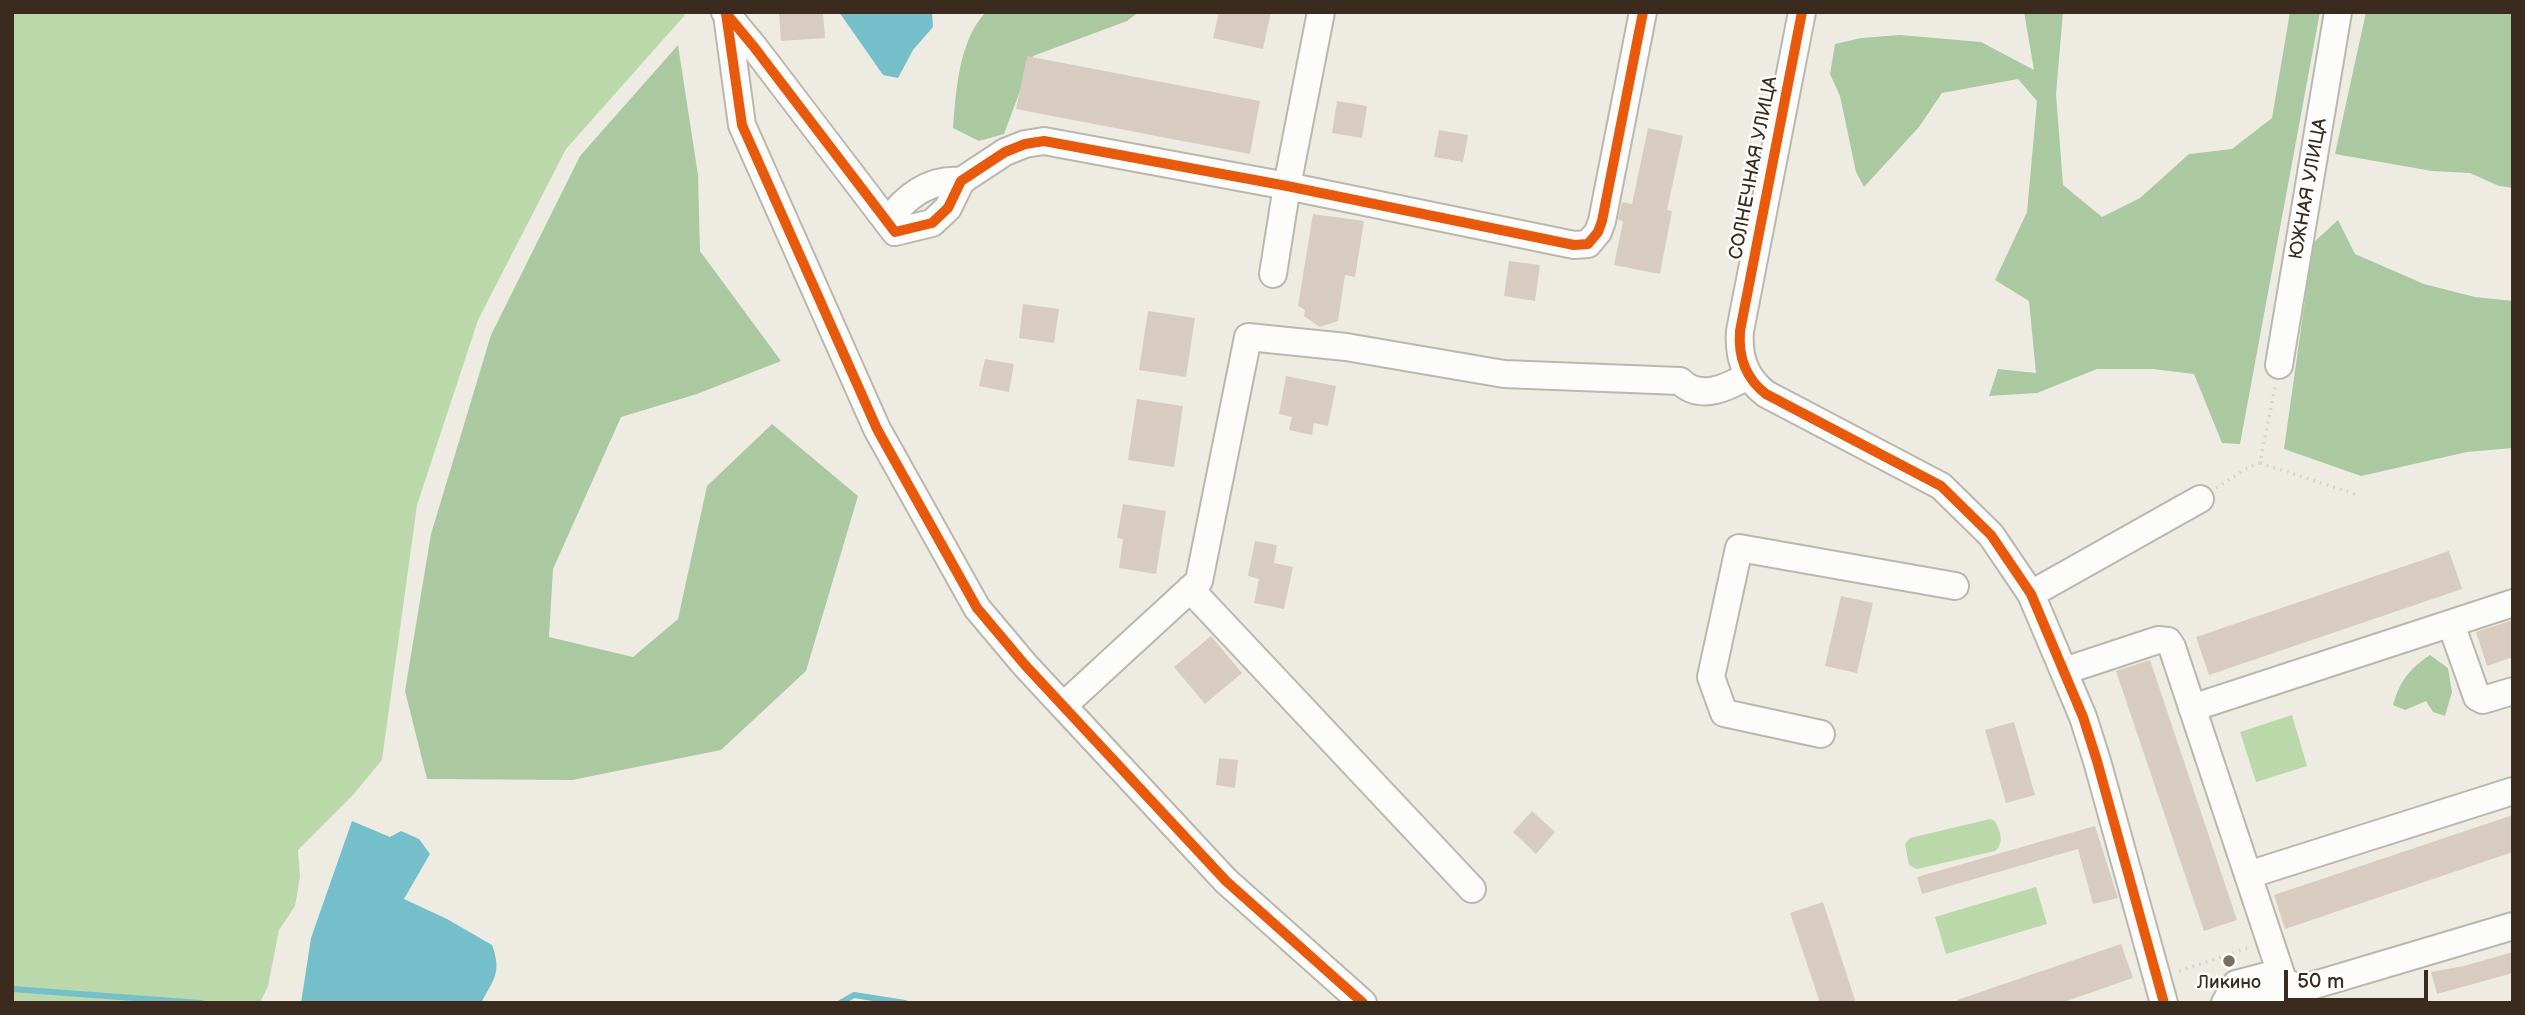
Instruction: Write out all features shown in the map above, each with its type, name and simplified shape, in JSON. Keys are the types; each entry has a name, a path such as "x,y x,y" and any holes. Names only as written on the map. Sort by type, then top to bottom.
{"street":[{"path":"1273,274 1321,12"},
{"path":"726,13 892,227 902,204 916,192 942,182 961,181 1005,152 1044,141 1287,186 1574,246 1588,244 1598,232 1602,221 1643,12"},
{"name":"СОЛНЕЧНАЯ УЛИЦА","path":"1747,376 1740,352 1740,331 1802,12"},
{"name":"ЮЖНАЯ УЛИЦА","path":"2279,365 2338,12"},
{"path":"726,13 742,125 877,429 977,608 1063,706 1226,881 1363,1003"},
{"path":"1063,706 1199,581 1248,337 1346,347 1504,374 1680,381 1688,389 1707,391 1728,388 1747,376 1766,394 1941,486 1992,536 2031,594 2082,717 2104,782 2164,1003"},
{"path":"2031,594 2200,499"},
{"path":"1821,734 1724,713 1711,677 1740,548 1955,586"},
{"path":"1190,589 1472,889"},
{"path":"2192,708 2513,603"},
{"path":"2451,624 2477,697 2483,700 2513,691"},
{"path":"2064,671 2158,640 2168,641 2270,941 2296,985"},
{"path":"2248,875 2513,792"},
{"path":"2254,1003 2296,985 2513,926"},
{"path":"2225,1003 2236,984 2266,976 2296,985"}],"path":[{"path":"2260,463 2279,365"},
{"path":"2200,499 2260,463 2355,494"},
{"path":"2173,973 2214,957 2270,941"}],"green space":[{"path":"12,12 680,12 685,15 566,149 478,320 417,505 382,760 352,796 298,850 300,877 295,906 279,930 268,986 260,1003 12,1003"},
{"path":"986,12 1139,12 1127,21 1033,56 1004,134 979,141 953,128 964,51 977,23"},
{"path":"2024,12 2063,12 2056,94 2063,185 2102,217 2140,198 2189,154 2232,149 2272,118 2290,12 2320,12 2240,444 2222,443 2194,374 2153,369 2097,369 2037,393 1989,396 1998,369 2036,373 2029,301 1995,280 2027,212 2037,101 2018,79 1942,93 1919,127 1864,187 1856,172 1840,96 1830,74 1835,44 1861,38 1900,35 1981,42 2034,70"},
{"path":"2366,12 2513,12 2513,188 2499,186 2470,173 2432,171 2335,154"},
{"path":"678,45 698,175 700,251 781,361 697,394 621,417 553,569 549,637 633,657 678,619 707,486 772,424 858,496 806,671 721,750 572,780 427,779 405,691 431,534 491,335 580,156"},
{"path":"2338,220 2355,254 2424,284 2475,297 2513,301 2513,448 2467,452 2361,476 2284,449 2313,243"},
{"path":"2430,655 2448,668 2452,692 2445,716 2433,712 2426,701 2405,710 2393,705 2406,676"},
{"path":"2292,715 2307,766 2256,782 2240,732"},
{"path":"1990,819 1995,821 2001,837 1995,851 1917,869 1909,865 1905,844 1910,838"},
{"path":"2036,887 2047,924 1946,954 1935,917"}],"water":[{"path":"839,12 932,12 933,27 913,50 898,78 883,75"},
{"path":"352,821 390,837 401,831 419,839 430,854 404,899 447,919 492,945 496,962 495,975 481,1003 301,1003 311,938"}],"building":[{"path":"779,12 823,12 825,38 781,41"},
{"path":"1219,12 1271,12 1263,49 1213,38"},
{"path":"1027,56 1260,101 1250,154 1016,109"},
{"path":"1337,101 1367,106 1362,138 1332,133"},
{"path":"1648,128 1683,136 1667,210 1672,211 1660,274 1614,265 1623,222 1618,219 1622,202 1632,204"},
{"path":"1439,130 1468,135 1463,162 1434,157"},
{"path":"1313,214 1364,221 1355,277 1345,275 1338,321 1320,327 1304,316 1305,310 1298,306"},
{"path":"1509,261 1540,265 1535,301 1504,296"},
{"path":"1023,304 1059,309 1054,343 1019,338"},
{"path":"1148,311 1195,318 1186,377 1139,370"},
{"path":"985,359 1014,364 1009,392 979,386"},
{"path":"1286,376 1336,386 1328,426 1314,423 1312,435 1289,430 1292,417 1279,414"},
{"path":"1137,399 1183,406 1174,467 1128,460"},
{"path":"1123,504 1166,511 1156,574 1119,568 1123,539 1117,538"},
{"path":"1255,541 1277,545 1274,563 1293,567 1284,609 1254,603 1259,579 1248,576"},
{"path":"2449,551 2462,589 2209,675 2196,637"},
{"path":"1841,596 1873,603 1857,673 1825,666"},
{"path":"2513,620 2513,657 2487,666 2476,632"},
{"path":"1211,636 1242,673 1205,704 1174,667"},
{"path":"2150,660 2237,920 2204,931 2116,671"},
{"path":"2014,722 2035,795 2006,803 1985,730"},
{"path":"1219,758 1238,760 1235,788 1216,785"},
{"path":"1532,811 1555,832 1536,854 1513,832"},
{"path":"2513,815 2513,852 2285,929 2274,895"},
{"path":"2095,826 2118,898 2093,904 2078,849 1922,894 1917,877"},
{"path":"1823,902 1856,1003 1820,1003 1790,913"},
{"path":"2121,944 2133,978 2061,1003 1957,1003 1957,1000"},
{"path":"2513,952 2513,973 2437,994 2431,972"}],"waterway":[{"path":"12,989 201,1003"},
{"path":"840,1003 854,995 905,1003"}],"cycle path":[{"path":"725,12 895,232 932,223 948,208 961,181 1005,152 1025,144 1044,141 1287,186 1574,245 1588,244 1598,232 1602,221 1643,12"},
{"path":"1802,12 1740,331 1740,350 1744,366 1753,381 1766,394 1941,486 1991,535 2031,594 2083,717 2164,1003"},
{"path":"726,13 742,125 877,429 977,608 1025,665 1226,881 1363,1003"}],"place":[{"name":"Ликино","path":"2229,961"}]}
